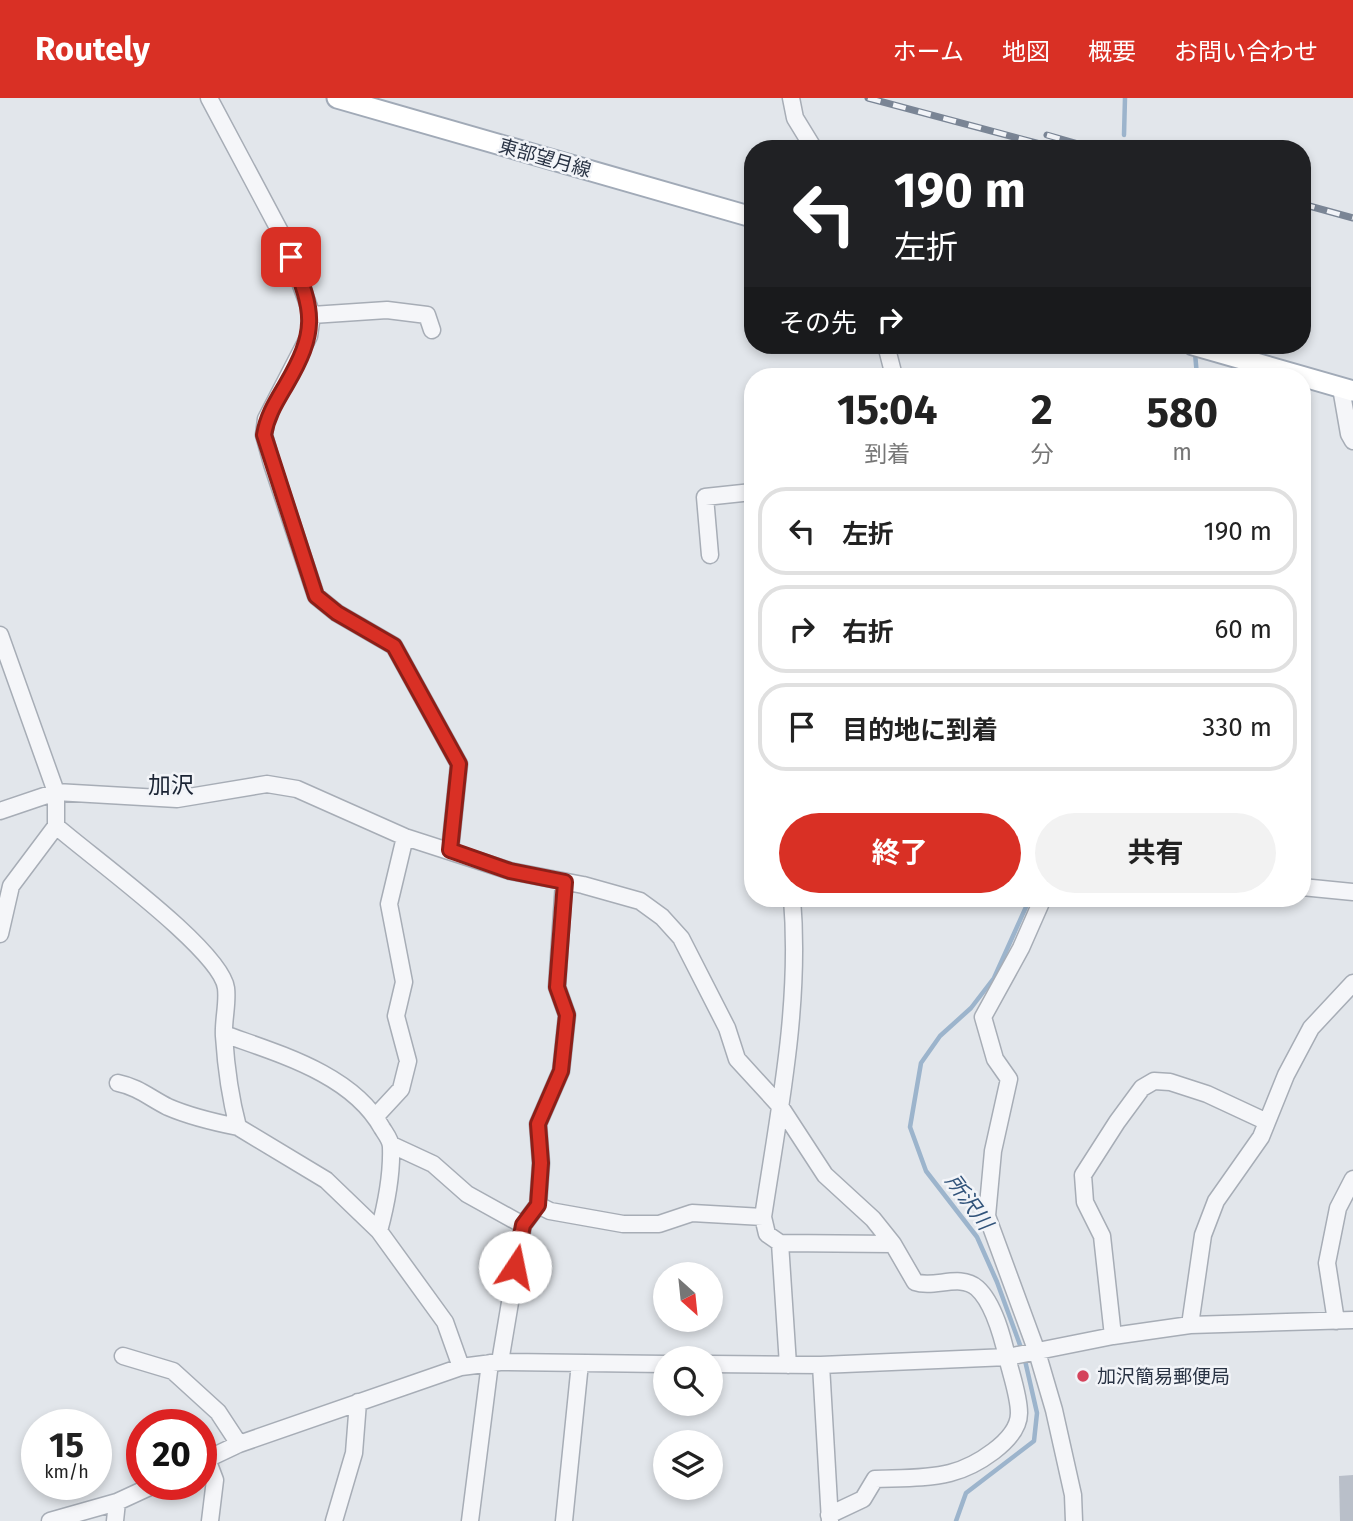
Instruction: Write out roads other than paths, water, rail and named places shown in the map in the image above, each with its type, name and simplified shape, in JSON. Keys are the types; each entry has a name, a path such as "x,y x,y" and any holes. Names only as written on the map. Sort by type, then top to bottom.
{"main road":[{"name":"東部望月線","path":"337,98 744,216"},
{"path":"1224,354 1274,368"},
{"path":"1311,379 1347,389"}],"street":[{"path":"209,98 284,239 312,315 309,336 266,419 264,435 271,464 316,596 337,613 394,646 459,764 450,850"},
{"path":"791,98 795,118 808,140"},
{"path":"312,315 387,310 427,315 432,330"},
{"path":"1347,389 1349,434 1353,441"},
{"path":"710,555 705,497 744,493"},
{"path":"0,635 56,792 56,827 11,886 0,934"},
{"path":"0,811 56,792 177,799 267,784 297,789 405,837 510,871 640,901 662,917 681,938 727,1028 737,1059 780,1106 825,1175 873,1219 893,1244 915,1282 923,1285 962,1281 976,1287 989,1304 1008,1357 1019,1413 1016,1430 1005,1443 951,1473 875,1479 863,1499 829,1518 821,1365"},
{"path":"56,827 165,914 218,966 226,986 224,1034 230,1097 238,1127"},
{"path":"376,1116 401,1090 408,1060 396,1016 404,982 389,904 405,837"},
{"path":"470,1521 495,1362 523,1225 538,1205 541,1163 538,1124 561,1071 567,1015 557,987 565,882"},
{"path":"1311,888 1353,892"},
{"path":"792,907 793,972 786,1076 763,1217 767,1234 780,1243 893,1244"},
{"path":"1039,907 1021,948 983,1017 995,1059 1009,1079 993,1151 987,1216 1037,1352 1073,1495 1074,1521"},
{"path":"1189,1325 1203,1235 1216,1201 1261,1137 1265,1121 1311,1028 1353,984"},
{"path":"224,1034 278,1054 341,1084 376,1116 392,1144 433,1164 467,1194 523,1225"},
{"path":"1113,1336 1102,1236 1085,1202 1083,1175 1116,1122 1142,1088 1154,1082 1170,1082 1207,1094 1265,1121"},
{"path":"118,1083 135,1087 164,1105 198,1120 238,1127 326,1180 379,1231 445,1322 461,1367"},
{"path":"379,1231 387,1201 392,1144"},
{"path":"723,1364 821,1365 1008,1357 1113,1336 1189,1325 1345,1320 1327,1262 1338,1208 1353,1179"},
{"path":"538,1205 550,1211 622,1224 659,1224 692,1213 763,1217"},
{"path":"780,1243 788,1365"},
{"path":"123,1356 173,1371 218,1412 239,1444"},
{"path":"217,1455 239,1444 461,1367 495,1362 653,1364"},
{"path":"564,1521 580,1363"},
{"path":"334,1521 354,1453 358,1402"},
{"path":"50,1521 126,1498"},
{"path":"209,1521 212,1500"},
{"path":"115,1521 117,1502"}],"waterway":[{"name":"所沢川","path":"1124,135 1125,98"},
{"name":"所沢川","path":"1195,354 1196,368"},
{"name":"所沢川","path":"956,1521 966,1493 1034,1441 1037,1413 1024,1356 997,1282 977,1237 926,1171 910,1127 921,1063 940,1036 971,1008 994,978 1026,907"}],"railway":[{"path":"868,98 1025,140"},
{"path":"1047,135 1064,140"},
{"path":"1311,206 1353,218"}],"place":[{"name":"加沢簡易郵便局","path":"1083,1376"}],"district":[{"name":"加沢","path":"171,785"}]}
